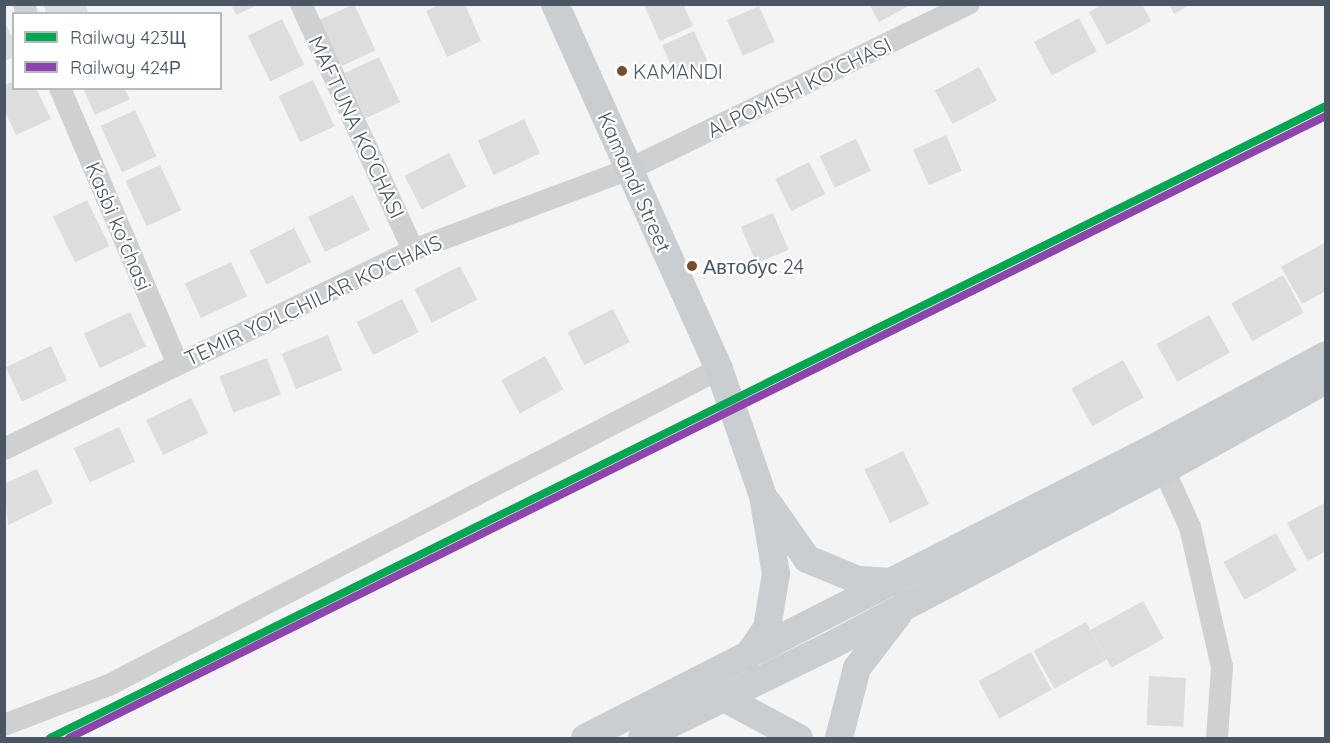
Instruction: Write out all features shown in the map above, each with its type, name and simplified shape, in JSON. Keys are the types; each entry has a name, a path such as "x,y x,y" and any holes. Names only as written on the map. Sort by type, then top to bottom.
{"main road":[{"name":"Kamandi Street","path":"555,4 719,369 763,496 776,574 767,628 746,659"},
{"path":"642,738 724,698 899,595 1326,355"},
{"path":"585,738 746,659 899,595 1164,470 1326,380"},
{"name":"Kamandi Street","path":"763,496 807,559 899,595"},
{"path":"839,738 857,668 899,595"},
{"path":"724,698 799,738"}],"street":[{"name":"MAFTUNA KO'CHASI","path":"301,4 413,250"},
{"name":"ALPOMISH KO'CHASI","path":"630,169 969,4"},
{"name":"Kasbi ko'chasi","path":"61,90 178,364"},
{"name":"TEMIR YO'LCHILAR KO'CHAIS","path":"6,443 178,364 413,250 630,169"},
{"path":"4,725 109,685 719,369"},
{"path":"1164,470 1190,527 1222,667 1217,738"}],"building":[{"path":"43,4 85,4 88,12 46,12"},
{"path":"231,4 259,4 236,15"},
{"path":"354,4 376,50 341,66 320,20"},
{"path":"440,4 465,4 481,41 447,57 426,11"},
{"path":"683,4 693,26 660,41 644,5"},
{"path":"869,4 912,4 879,22"},
{"path":"1102,4 1142,4 1151,21 1107,45 1089,12"},
{"path":"1169,4 1191,4 1174,14"},
{"path":"759,6 775,42 743,56 727,20"},
{"path":"1079,18 1097,52 1052,75 1034,42"},
{"path":"282,19 304,65 270,81 248,36"},
{"path":"4,21 12,37 12,58 4,61"},
{"path":"694,31 710,67 678,81 662,45"},
{"path":"379,57 400,102 366,118 345,73"},
{"path":"979,67 997,101 953,124 935,90"},
{"path":"313,80 335,126 300,142 279,96"},
{"path":"12,82 12,90 37,90 51,119 16,135 4,110 4,85"},
{"path":"84,90 125,90 130,99 95,115"},
{"path":"135,110 157,156 122,172 101,126"},
{"path":"524,119 540,153 494,175 478,141"},
{"path":"946,135 962,171 929,185 913,150"},
{"path":"856,139 871,171 835,188 820,156"},
{"path":"449,153 466,187 422,210 404,176"},
{"path":"809,162 825,194 791,211 775,179"},
{"path":"160,165 181,210 147,226 126,181"},
{"path":"353,195 370,230 325,252 308,217"},
{"path":"87,200 109,246 75,262 53,217"},
{"path":"773,213 789,250 756,263 741,227"},
{"path":"294,228 311,262 267,285 249,251"},
{"path":"1326,242 1326,291 1302,304 1281,267"},
{"path":"231,262 247,296 201,318 185,284"},
{"path":"460,266 477,300 432,323 415,289"},
{"path":"1283,275 1304,313 1252,341 1231,304"},
{"path":"402,299 419,332 373,355 357,322"},
{"path":"613,309 630,342 584,365 568,332"},
{"path":"130,312 146,346 100,368 84,334"},
{"path":"1209,315 1230,353 1177,382 1157,344"},
{"path":"328,335 342,370 296,389 282,354"},
{"path":"51,346 67,380 22,402 6,367"},
{"path":"545,356 563,389 520,413 501,380"},
{"path":"267,358 281,394 233,413 219,376"},
{"path":"1123,360 1144,398 1092,426 1071,389"},
{"path":"191,398 208,433 163,455 146,420"},
{"path":"119,427 135,461 90,483 74,448"},
{"path":"903,451 929,504 890,523 864,470"},
{"path":"37,469 53,503 8,525 4,484"},
{"path":"1326,502 1326,551 1308,561 1287,523"},
{"path":"1276,533 1297,571 1244,600 1224,562"},
{"path":"1143,601 1164,639 1111,668 1091,630"},
{"path":"1086,622 1107,660 1054,689 1034,651"},
{"path":"1031,652 1052,690 999,719 979,681"},
{"path":"1149,676 1186,678 1183,727 1146,725"}],"rail line":[{"name":"423Щ","path":"50,738 1326,106"},
{"name":"424Р","path":"69,738 1326,116"}],"place":[{"name":"KAMANDI","path":"622,71"},
{"name":"Автобус 24","path":"692,266"}]}
